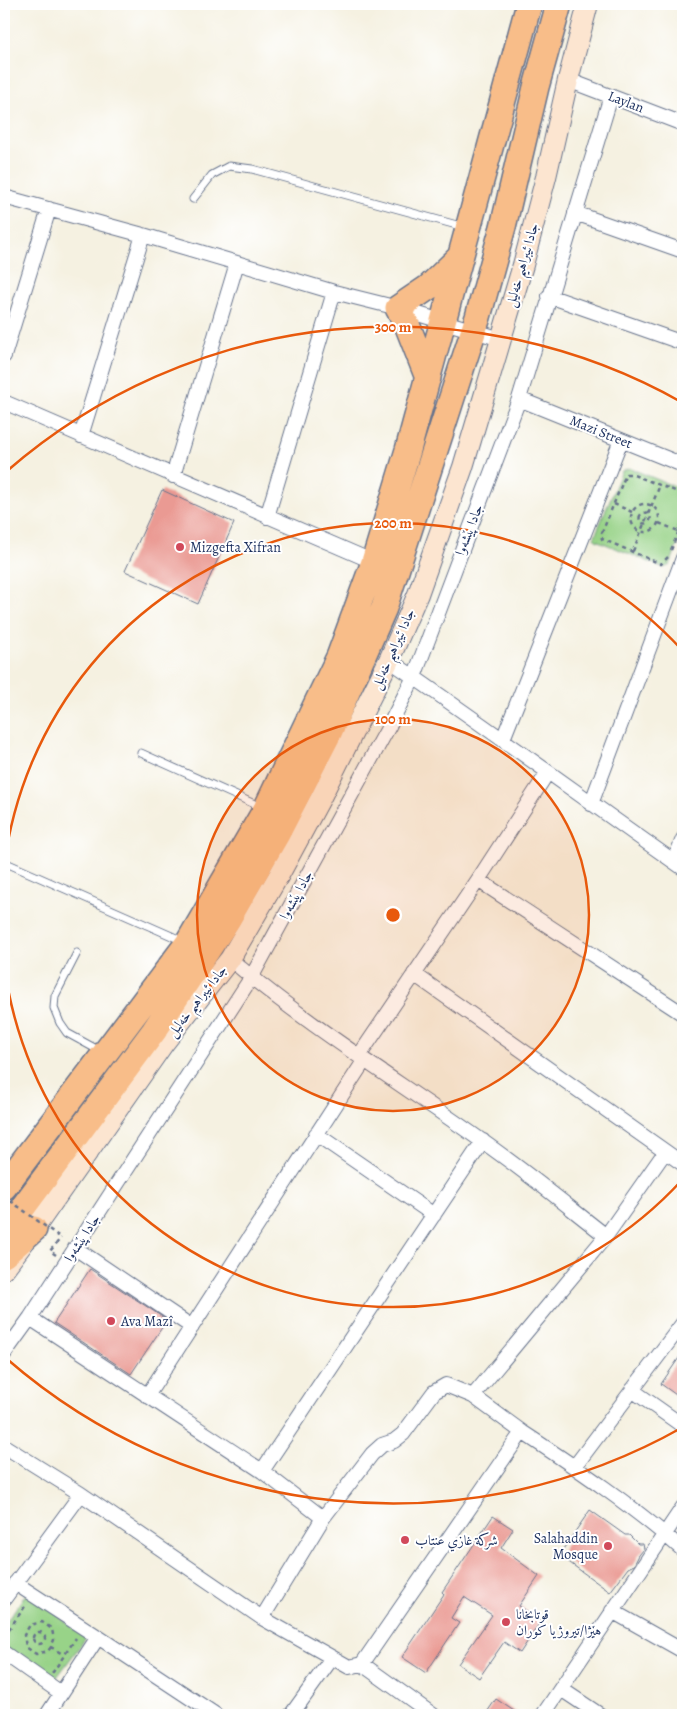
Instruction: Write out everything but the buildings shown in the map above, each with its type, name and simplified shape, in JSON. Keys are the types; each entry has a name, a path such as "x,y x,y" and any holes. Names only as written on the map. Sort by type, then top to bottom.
{"highway":[{"path":"4,1187 188,943 266,809 339,657 374,562 408,450 529,4"},
{"name":"جادا ئیبراهیم خەلیل","path":"4,1233 154,1031 228,919 277,834 329,733 384,608 473,331 503,227 558,4"},
{"path":"428,378 408,327 398,308 429,287 461,256"},
{"path":"4,1255 34,1229"}],"main road":[{"name":"جادا ئیبراهیم خەلیل","path":"4,1269 164,1043 230,959 279,875 320,799 389,660 418,594 463,467 524,265 588,4"}],"street":[{"name":"Laylan","path":"568,80 683,124"},
{"name":"جادا پێشەوا","path":"4,1354 30,1318 251,978 414,677 519,399 611,96"},
{"path":"4,196 334,292 398,308 501,340"},
{"path":"4,356 49,209"},
{"path":"575,213 683,252"},
{"path":"81,436 143,235"},
{"path":"173,476 237,263"},
{"path":"267,517 334,292"},
{"path":"549,296 683,344"},
{"name":"Mazi Street","path":"519,399 683,465"},
{"path":"4,402 374,562"},
{"path":"503,739 621,440"},
{"path":"591,804 683,558"},
{"path":"389,660 678,864 683,840"},
{"path":"147,1396 316,1134 414,974 548,772"},
{"path":"478,880 683,1014"},
{"path":"230,959 251,978 361,1058 484,1141 606,1236"},
{"path":"414,974 683,1164"},
{"path":"316,1134 434,1215"},
{"path":"262,1471 484,1141"},
{"path":"473,1396 606,1236 665,1152"},
{"path":"75,1248 192,1326"},
{"path":"30,1318 262,1471 323,1518"},
{"path":"575,1466 683,1323"},
{"path":"262,1618 323,1518 372,1454 382,1445 394,1441 403,1434 434,1392 446,1384 473,1396 522,1432 575,1466 664,1533 683,1550"},
{"path":"632,1390 683,1426"},
{"path":"362,1664 522,1432"},
{"path":"4,1446 81,1494 262,1618 349,1666 362,1664 433,1715"},
{"path":"4,1599 81,1494"},
{"path":"544,1715 683,1507"},
{"path":"15,1583 98,1637 198,1710 216,1715"},
{"path":"612,1611 683,1651"},
{"path":"47,1715 98,1637"},
{"path":"7,1647 61,1693"},
{"path":"291,1715 332,1658"},
{"path":"561,1689 600,1715"}],"lane":[{"path":"193,199 212,175 228,166 252,169 469,228"},
{"path":"140,753 266,809"},
{"path":"4,862 188,943"},
{"path":"77,952 55,996 54,1008 60,1024 68,1033 105,1054"}],"path":[{"path":"683,494 631,474 626,474 601,535 602,539 661,564 667,560 682,532 683,521"},
{"path":"633,551 660,485"},
{"path":"644,503 651,505 659,513 659,523 649,532 640,531 633,525 632,512 644,503"},
{"path":"614,504 632,512"},
{"path":"643,523 640,516 642,513 648,513"},
{"path":"643,523 650,521 651,517 648,513"},
{"path":"659,523 682,532"},
{"path":"4,1196 61,1238 50,1252"},
{"path":"7,1647 4,1637 26,1605"},
{"path":"42,1622 52,1629 54,1640 51,1647 48,1651 36,1654 26,1647 24,1635 30,1625 42,1622"},
{"path":"41,1631 44,1634 45,1640 43,1644 37,1645 34,1642 33,1637 35,1633 41,1631"},
{"path":"47,1667 53,1672 76,1638 70,1633"},
{"path":"51,1647 64,1655"}],"green space":[{"path":"629,468 683,490 683,530 670,565 664,568 594,538 622,471"},
{"path":"26,1594 86,1638 54,1681 4,1646 4,1625"}],"place":[{"name":"Mizgefta Xifran","path":"180,547"},
{"name":"Ava Mazî","path":"111,1321"},
{"name":"شركة غازي عنتاب","path":"405,1540"},
{"name":"Salahaddin Mosque","path":"608,1546"},
{"name":"قوتابخانا هێژا/تيروژ يا كوران","path":"506,1622"}]}
